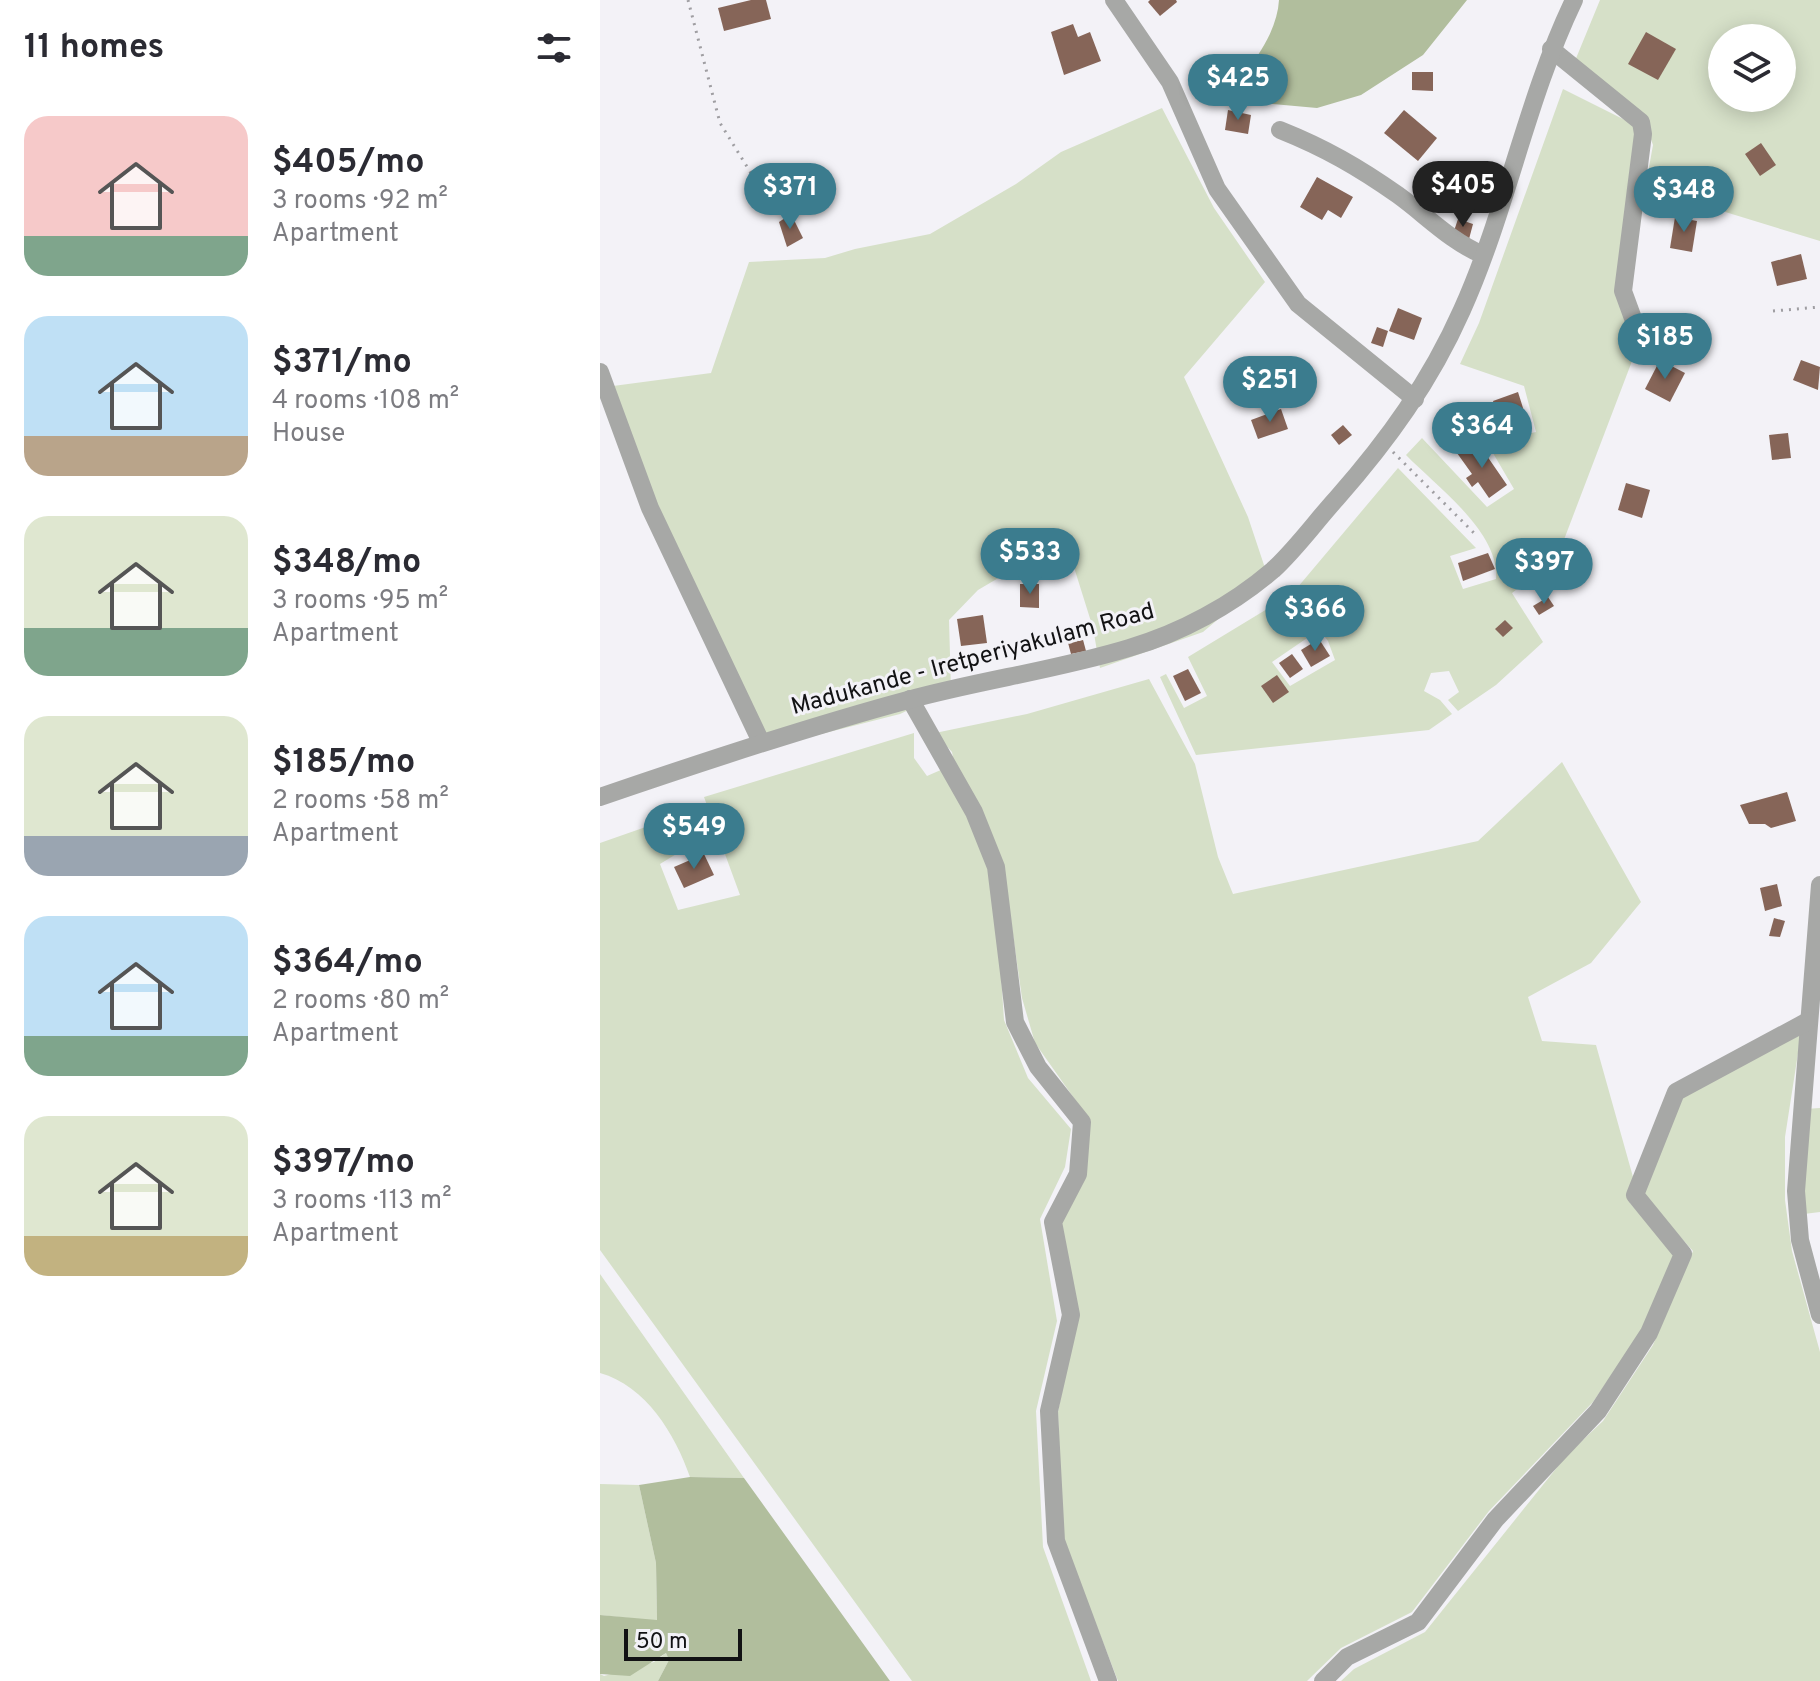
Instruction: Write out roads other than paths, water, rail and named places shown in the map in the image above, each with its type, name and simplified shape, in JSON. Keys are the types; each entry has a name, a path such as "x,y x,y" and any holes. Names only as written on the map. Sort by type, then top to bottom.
{"street":[{"path":"1114,0 1170,82 1217,189 1298,304 1415,399"},
{"name":"Madukande - Iretperiyakulam Road","path":"600,797 761,742 910,699 1130,648 1186,626 1235,599 1275,568 1385,444 1415,399 1462,311 1551,49 1574,0"},
{"path":"1551,49 1641,122 1643,134 1623,291 1642,343"},
{"path":"1280,130 1334,152 1400,197 1459,245 1483,255"},
{"path":"600,372 650,508 761,742"},
{"path":"910,699 974,812 996,867 1015,1022 1038,1067 1082,1122 1078,1174 1053,1222 1071,1315 1049,1411 1056,1541 1108,1681"},
{"path":"1820,885 1796,1191 1800,1240 1820,1315"},
{"path":"1323,1681 1347,1657 1418,1622 1495,1520 1598,1411 1649,1333 1683,1254 1635,1195 1676,1092 1808,1021"}]}
